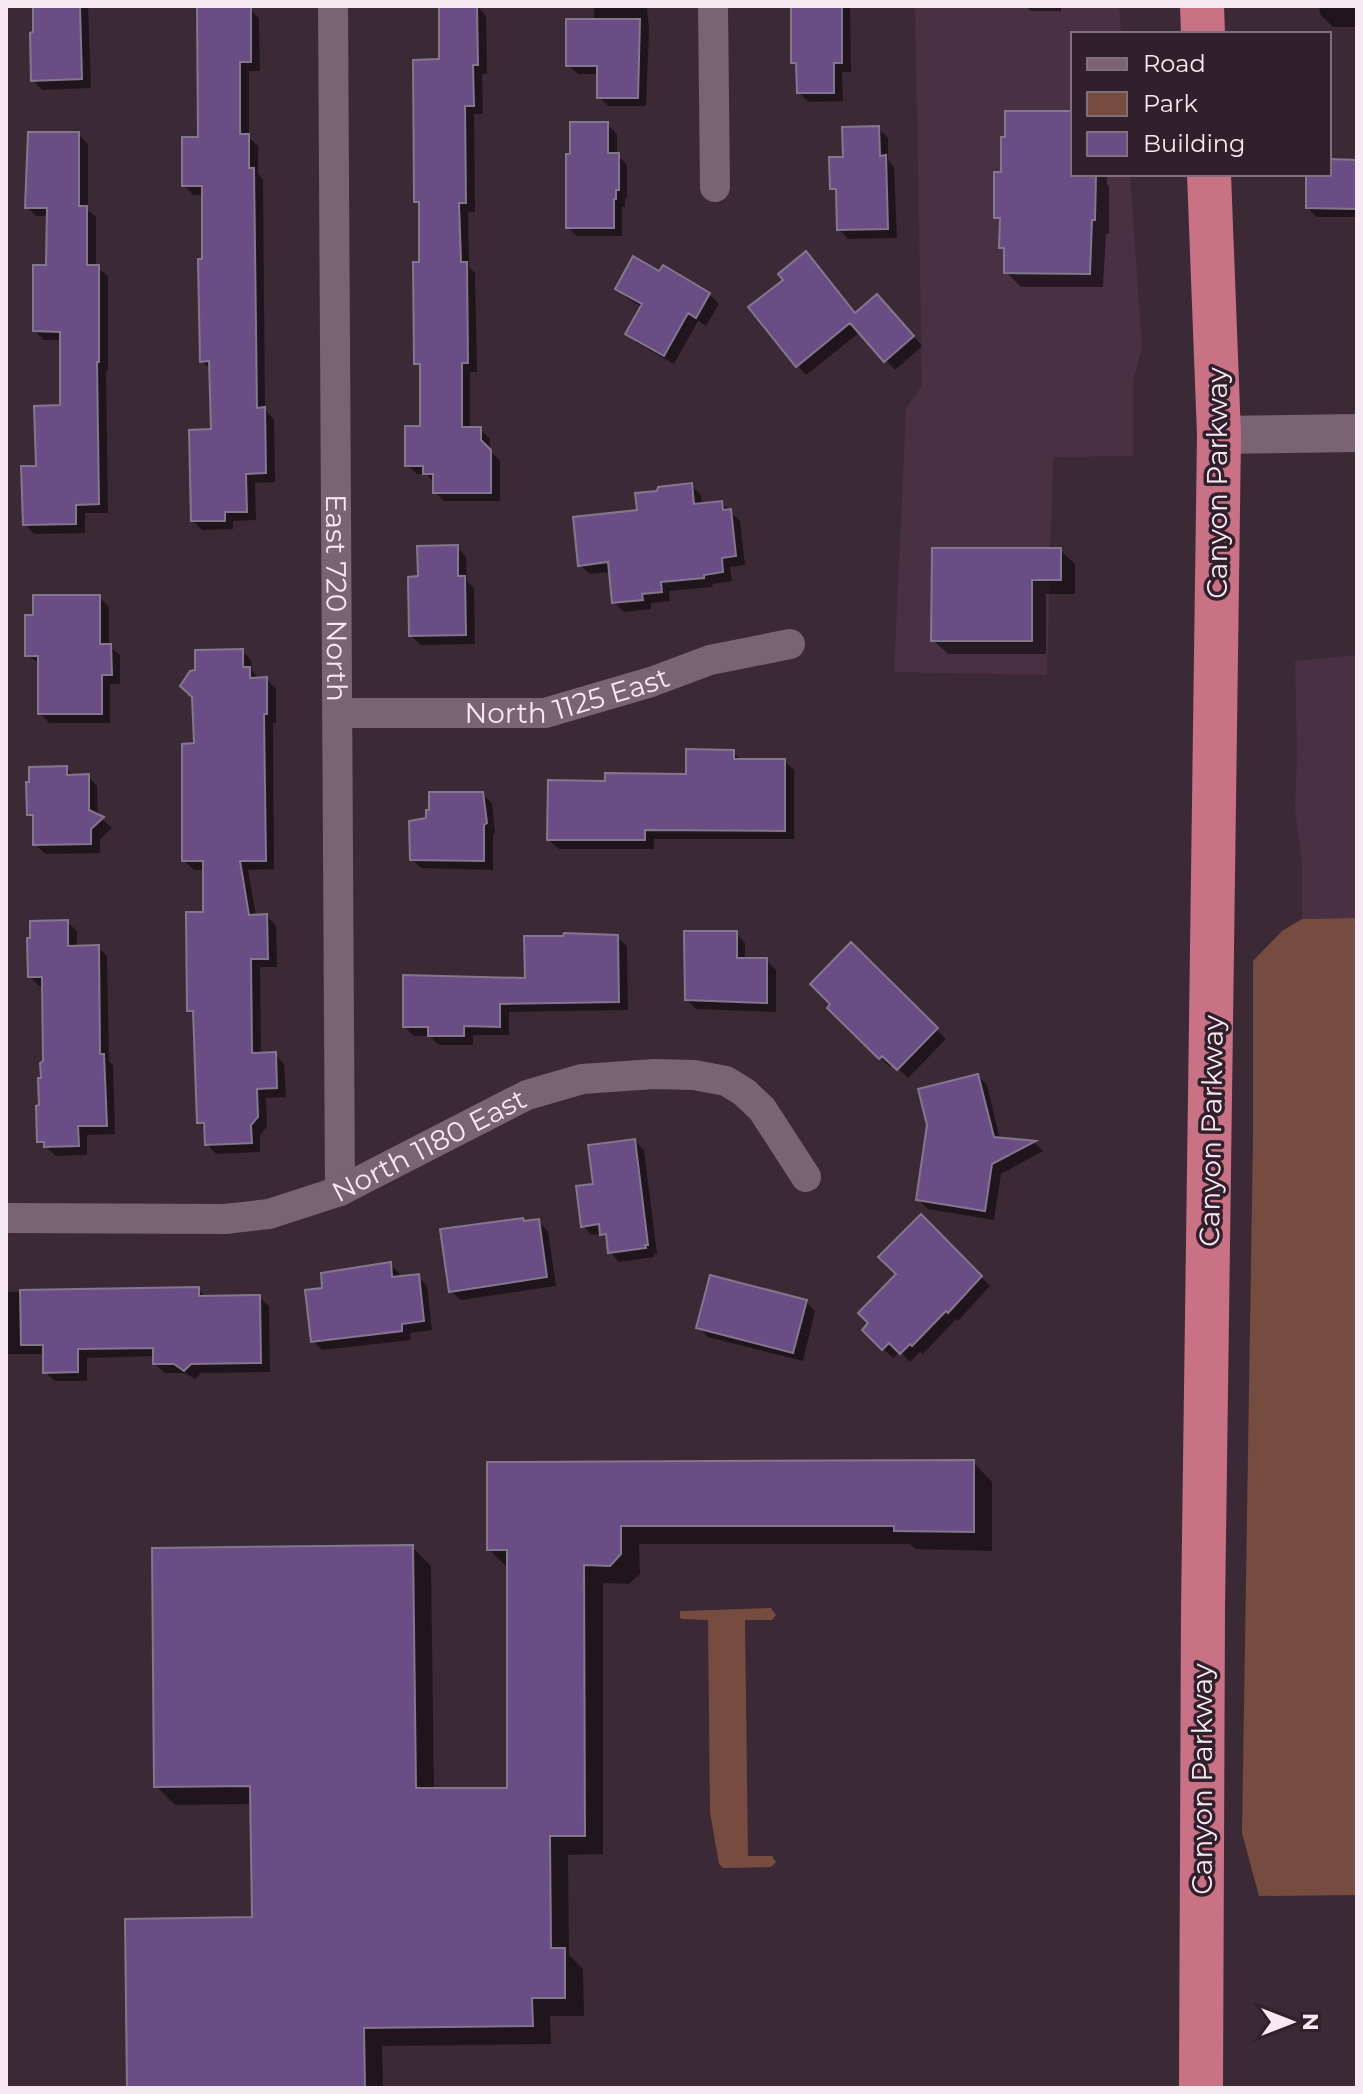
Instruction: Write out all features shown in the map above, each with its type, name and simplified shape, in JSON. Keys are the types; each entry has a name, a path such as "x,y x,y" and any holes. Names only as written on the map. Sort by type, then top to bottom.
{"highway":[{"path":"1202,6 1203,32"},
{"name":"Canyon Parkway","path":"1201,2088 1203,1610 1219,435 1209,176"}],"street":[{"name":"East 720 North","path":"333,6 340,1191"},
{"path":"713,6 715,187"},
{"path":"1219,435 1357,433"},
{"name":"North 1125 East","path":"337,713 545,713 651,682 710,660 790,644"},
{"name":"North 1180 East","path":"6,1218 225,1219 269,1214 340,1191 527,1095 582,1079 654,1074 726,1081 744,1092 762,1109 806,1177"}],"shaded area":[{"path":"915,6 1118,6 1121,32 1071,32 1071,176 1130,176 1142,347 1133,381 1133,456 1053,457 1047,675 894,672 906,408 922,386"},
{"path":"1357,655 1357,918 1302,919 1302,862 1295,810 1295,661"}],"green space":[{"path":"1357,918 1357,1895 1259,1896 1242,1833 1253,961 1282,931 1302,919"},
{"path":"771,1608 776,1615 772,1620 745,1620 748,1856 772,1856 776,1862 771,1867 723,1868 719,1864 710,1812 708,1620 683,1619 680,1618 680,1611"}],"building":[{"path":"33,6 80,6 82,79 31,81"},
{"path":"439,6 477,6 478,65 473,65 474,106 465,106 466,203 459,203 461,262 467,262 468,363 462,363 462,427 481,427 481,440 491,450 491,493 433,493 433,474 423,474 423,466 405,466 405,426 420,426 420,364 414,364 413,262 419,262 419,202 414,202 413,60 439,59"},
{"path":"791,6 842,6 842,63 834,63 834,93 797,93 796,63 791,63"},
{"path":"197,7 251,7 251,62 240,62 240,134 249,134 249,168 254,168 257,408 265,407 266,473 246,474 247,512 225,512 225,521 191,521 189,430 211,429 209,361 200,362 198,259 202,259 202,186 182,186 182,137 198,137"},
{"path":"566,19 640,19 638,98 597,98 597,66 566,66"},
{"path":"1005,111 1071,111 1071,176 1096,176 1090,274 1004,273 1004,248 999,248 1000,218 994,218 994,172 1001,172 1001,137 1005,137"},
{"path":"570,122 608,122 608,153 619,153 619,190 616,190 614,199 614,228 566,228 566,154 570,154"},
{"path":"879,126 880,156 886,155 888,229 837,230 836,189 830,189 829,157 843,157 842,127"},
{"path":"28,132 79,132 79,206 87,206 87,265 99,265 99,504 76,505 76,524 23,525 21,466 36,466 34,406 60,405 60,332 33,331 33,265 46,265 47,208 25,208"},
{"path":"1331,159 1357,160 1357,209 1306,208 1306,176 1331,176"},
{"path":"806,251 855,313 877,294 914,336 884,362 850,323 796,367 748,307 783,280 778,274"},
{"path":"633,256 659,271 663,265 710,293 696,318 688,313 664,356 625,334 642,304 615,289"},
{"path":"692,483 694,504 722,501 723,510 731,509 736,556 722,558 723,572 704,575 704,578 661,582 662,592 642,594 643,600 612,603 608,562 578,566 573,517 637,510 635,493"},
{"path":"458,545 458,576 465,576 466,635 409,636 408,577 418,576 417,546"},
{"path":"932,548 1061,548 1061,580 1032,580 1032,641 931,641"},
{"path":"33,595 100,595 100,644 111,644 112,675 102,675 102,714 38,714 38,656 25,656 25,615 33,615"},
{"path":"243,649 243,667 250,667 250,678 267,677 267,714 264,714 266,861 240,861 249,915 267,914 268,959 251,959 252,1053 276,1052 277,1088 257,1089 258,1117 251,1125 252,1143 205,1145 204,1123 197,1123 193,1011 187,1011 186,912 203,912 203,861 182,861 182,744 194,743 192,697 180,686 190,671 195,670 195,650"},
{"path":"686,749 734,750 734,759 785,759 785,831 645,830 645,840 547,840 548,780 605,781 605,773 686,774"},
{"path":"67,766 67,775 89,774 89,810 104,817 91,829 91,844 33,845 33,815 27,815 29,767"},
{"path":"429,792 483,792 487,823 484,825 484,861 410,860 409,821 426,818"},
{"path":"68,920 68,946 99,945 100,1054 104,1054 107,1126 78,1126 79,1146 44,1147 44,1142 37,1142 36,1106 39,1105 38,1078 41,1078 40,1063 43,1061 42,977 28,977 27,938 30,938 30,921"},
{"path":"684,931 737,931 737,958 767,958 767,1003 685,1000"},
{"path":"564,933 618,935 619,1002 500,1004 500,1027 464,1026 464,1036 428,1036 428,1027 403,1027 403,975 525,978 524,936 563,936"},
{"path":"851,942 938,1028 897,1070 882,1056 879,1059 827,1008 830,1004 810,984"},
{"path":"978,1074 994,1137 1036,1141 992,1164 985,1211 916,1200 927,1125 918,1089"},
{"path":"635,1139 648,1245 645,1245 646,1248 608,1253 606,1234 600,1235 599,1224 581,1227 576,1186 593,1184 588,1145"},
{"path":"921,1214 982,1276 948,1313 946,1311 900,1354 889,1343 882,1350 862,1330 868,1323 858,1313 896,1274 878,1257"},
{"path":"523,1218 524,1221 539,1219 547,1277 449,1292 440,1229"},
{"path":"391,1262 392,1277 419,1274 424,1321 402,1324 402,1331 311,1342 305,1290 322,1288 321,1273"},
{"path":"710,1275 807,1300 793,1353 696,1328"},
{"path":"199,1287 199,1296 260,1295 261,1363 191,1364 184,1371 174,1364 153,1364 153,1348 78,1349 78,1372 43,1373 43,1345 21,1345 20,1290"},
{"path":"974,1460 974,1532 894,1531 894,1526 621,1526 621,1554 610,1566 584,1565 585,1836 550,1836 551,1948 565,1948 565,1998 532,1998 533,2026 364,2028 365,2088 127,2088 125,1919 252,1917 250,1786 154,1787 152,1548 413,1545 416,1788 507,1788 507,1550 487,1550 487,1462"}]}
